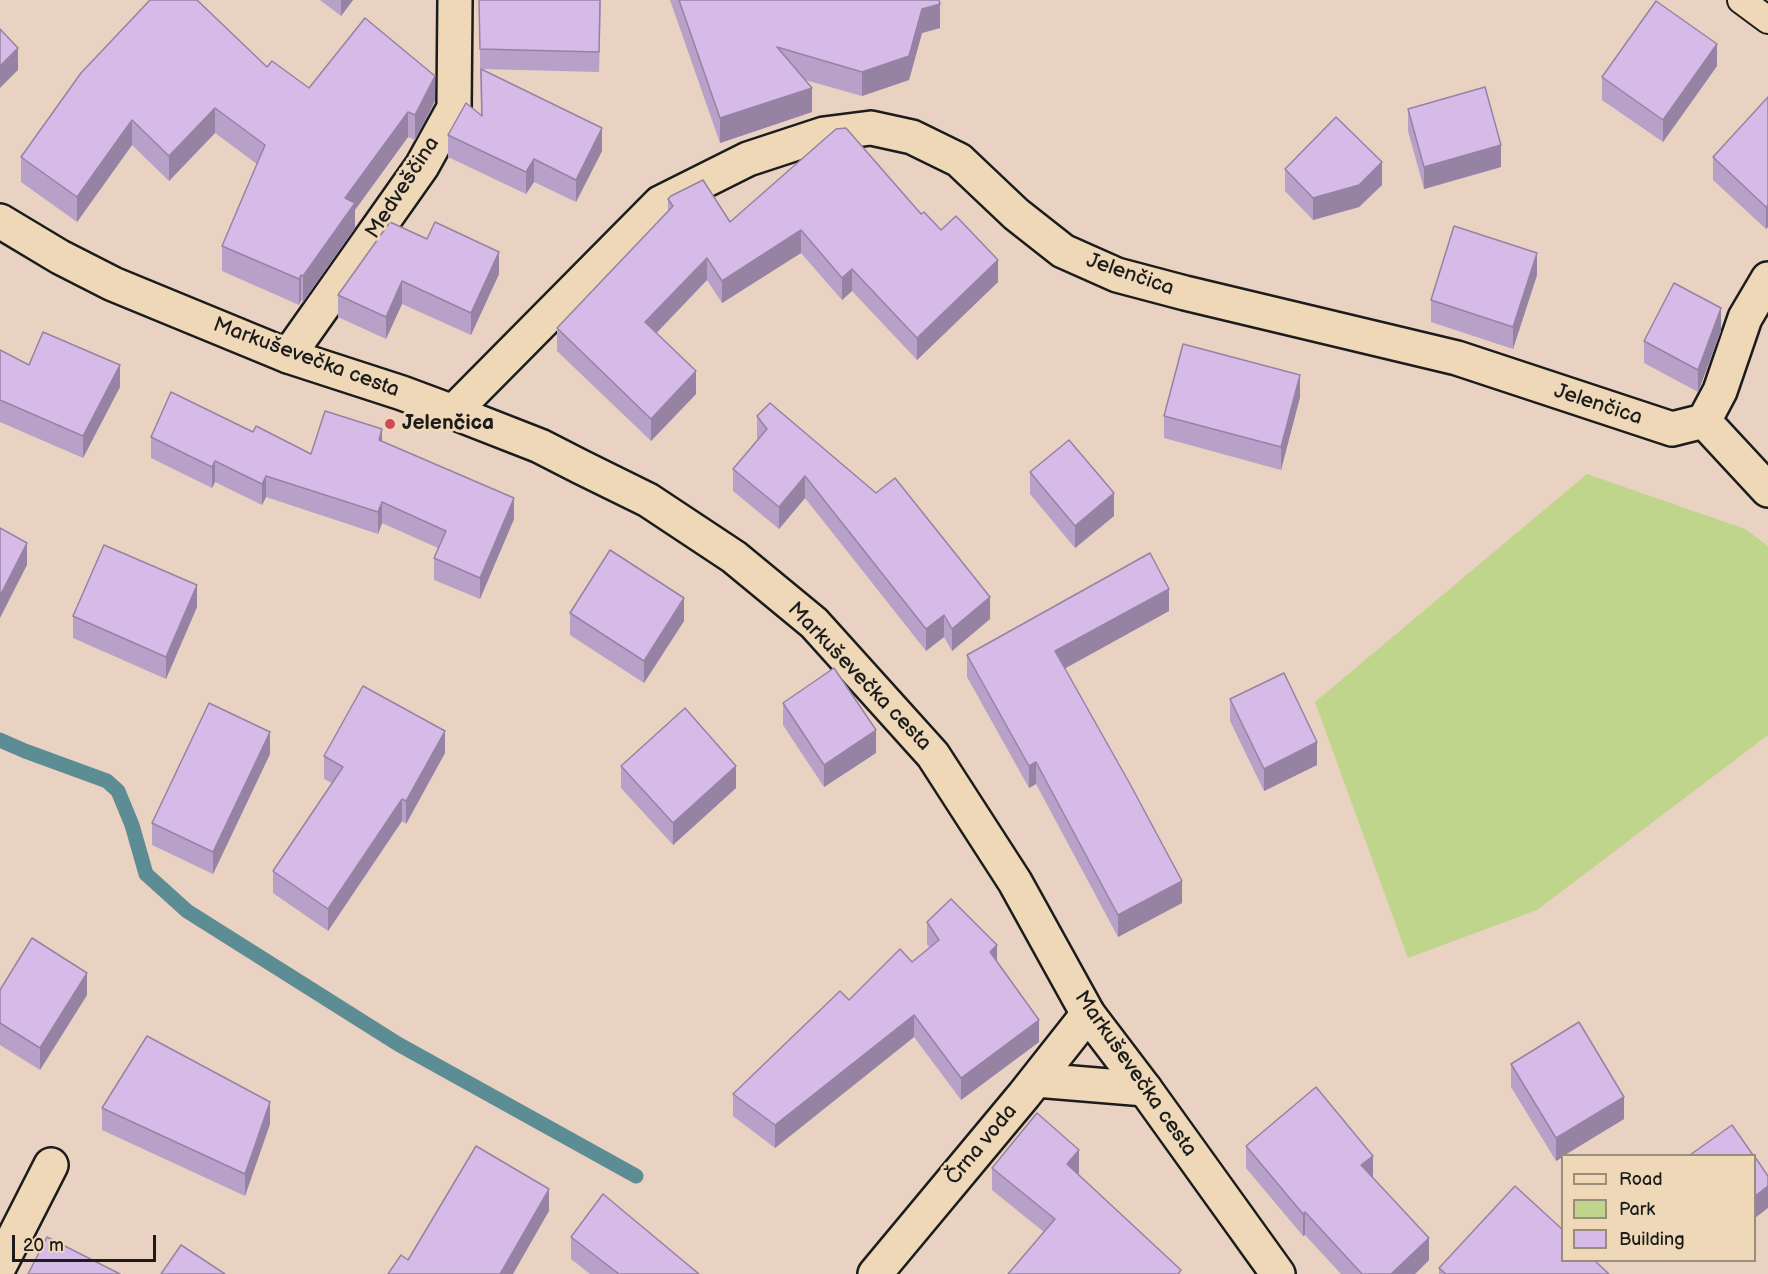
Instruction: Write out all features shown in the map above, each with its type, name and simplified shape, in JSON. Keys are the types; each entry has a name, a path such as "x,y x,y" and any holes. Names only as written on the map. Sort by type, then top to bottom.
{"street":[{"name":"Medveščina","path":"288,356 422,166 454,108 455,0"},
{"name":"Jelenčica","path":"453,412 660,203 748,159 824,134 871,128 912,137 959,160 1016,214 1063,251 1117,275 1185,294 1457,357 1672,429 1704,421"},
{"name":"Markuševečka cesta","path":"0,221 60,257 113,284 288,356 402,393 540,446 648,500 734,557 814,623 933,754 1015,882 1088,1014 1278,1274"},
{"path":"1768,279 1745,318 1720,391 1704,421 1768,490"},
{"name":"Črna voda","path":"875,1274 1088,1014"},
{"path":"1036,1080 1145,1089"},
{"path":"0,1265 51,1165"}],"lane":[{"path":"1741,0 1768,20"}],"green space":[{"path":"1587,474 1745,529 1768,546 1768,735 1537,910 1408,958 1315,702"}],"building":[{"path":"150,0 197,0 267,67 272,61 309,88 365,18 435,76 415,115 408,112 345,198 355,203 299,279 222,246 265,145 215,108 169,156 132,120 77,197 21,157 81,73"},
{"path":"479,0 600,0 599,52 480,49"},
{"path":"679,0 939,0 940,4 922,9 909,56 862,72 777,47 812,88 720,118"},
{"path":"1656,1 1717,44 1663,120 1602,77"},
{"path":"0,29 18,48 0,66"},
{"path":"481,69 602,128 576,180 534,159 526,172 448,135 466,103 482,116"},
{"path":"1485,87 1501,145 1424,167 1408,109"},
{"path":"1768,97 1768,205 1766,207 1713,157"},
{"path":"1336,117 1382,162 1359,185 1313,198 1285,169"},
{"path":"846,128 921,214 924,212 941,230 956,216 998,260 917,338 852,269 842,278 801,230 722,281 707,258 645,322 696,371 651,419 557,328 673,206 668,199 671,196 703,180 730,222 836,129"},
{"path":"390,222 427,239 435,222 499,252 471,313 402,281 386,317 338,295"},
{"path":"1454,226 1537,253 1513,327 1431,300"},
{"path":"1674,283 1721,308 1698,370 1644,341"},
{"path":"43,332 120,365 83,436 0,400 0,350 29,365"},
{"path":"1183,344 1300,375 1281,447 1164,416"},
{"path":"171,392 253,432 256,426 311,454 325,411 382,429 379,440 514,498 480,578 434,558 446,531 382,502 378,512 266,476 262,484 215,461 212,467 151,437"},
{"path":"770,403 876,493 895,478 990,597 952,629 944,615 926,629 805,476 779,507 733,469 767,429 757,416"},
{"path":"1069,440 1114,493 1075,526 1030,472"},
{"path":"0,528 27,543 0,596"},
{"path":"104,545 197,585 166,657 73,616"},
{"path":"610,550 684,598 644,661 570,613"},
{"path":"1150,553 1169,589 1055,651 1182,881 1118,915 1036,762 1029,766 967,655"},
{"path":"834,668 876,730 824,765 783,703"},
{"path":"1284,673 1317,742 1264,769 1230,699"},
{"path":"363,686 445,731 406,801 402,799 328,909 273,871 343,767 324,756"},
{"path":"209,703 270,732 213,852 152,823"},
{"path":"685,708 736,766 673,823 621,766"},
{"path":"951,899 997,945 990,952 1039,1020 961,1078 914,1015 775,1125 733,1094 840,991 849,1000 900,949 912,962 939,940 927,922"},
{"path":"32,938 87,973 40,1048 0,1023 0,990"},
{"path":"1579,1022 1624,1097 1556,1138 1511,1064"},
{"path":"147,1036 270,1102 245,1174 102,1108"},
{"path":"1316,1087 1373,1156 1361,1165 1429,1238 1391,1274 1362,1274 1305,1212 1303,1214 1246,1146"},
{"path":"1037,1113 1079,1150 1067,1164 1181,1270 1178,1274 1008,1274 1055,1219 992,1168"},
{"path":"1732,1125 1752,1154 1691,1154"},
{"path":"476,1146 549,1189 500,1274 388,1274 401,1255 408,1260"},
{"path":"1756,1158 1768,1176 1768,1186 1756,1195"},
{"path":"1515,1186 1561,1228 1561,1262 1596,1262 1609,1274 1446,1274 1439,1268"},
{"path":"603,1194 699,1274 619,1274 571,1237"},
{"path":"47,1237 120,1274 28,1274"},
{"path":"181,1245 225,1274 161,1274"}],"waterway":[{"path":"0,740 107,781 118,791 132,825 146,874 187,911 398,1044 636,1176"}],"place":[{"name":"Jelenčica","path":"390,424"}]}
